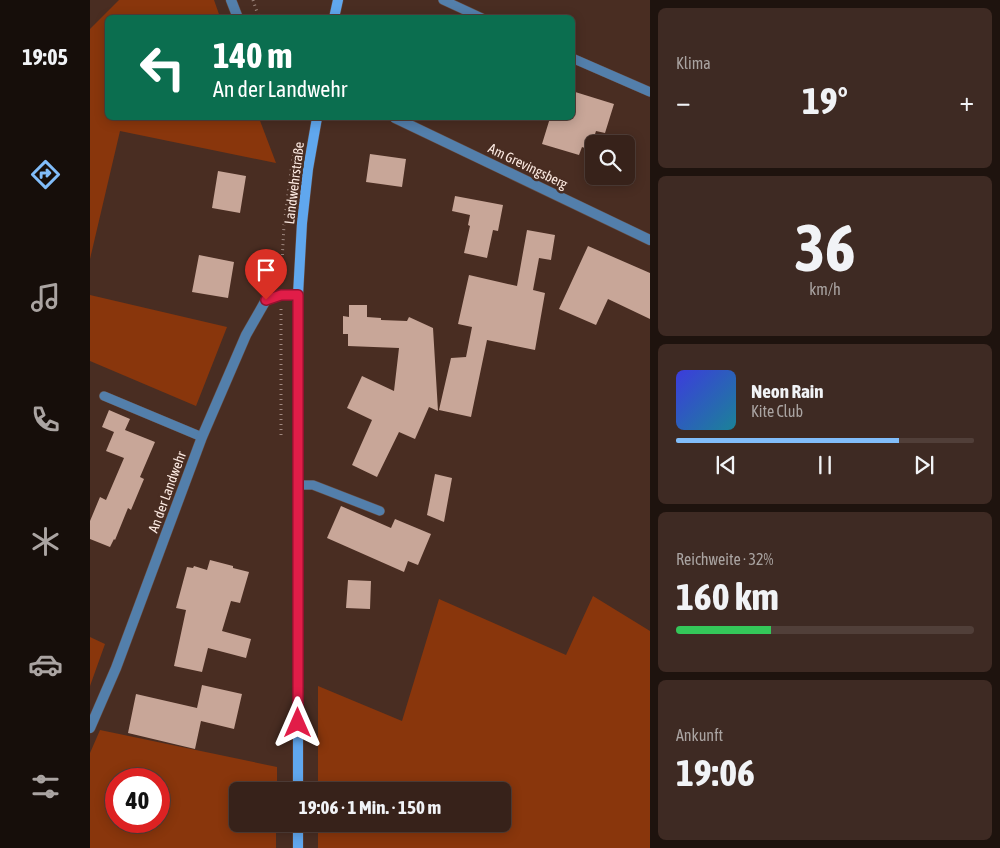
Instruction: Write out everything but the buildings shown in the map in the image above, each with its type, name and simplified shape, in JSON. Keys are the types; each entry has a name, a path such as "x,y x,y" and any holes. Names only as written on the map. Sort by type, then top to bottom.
{"street":[{"path":"231,0 237,15"},
{"path":"335,15 338,0"},
{"name":"Landwehrstraße","path":"298,782 298,295 303,214 316,120"},
{"name":"Am Grevingsberg","path":"399,120 650,240"},
{"name":"An der Landwehr","path":"90,728 116,668 202,437 246,335 266,300 281,295 298,295"},
{"path":"298,832 298,848"}],"lane":[{"path":"443,0 476,15"},
{"path":"575,59 650,92"},
{"path":"104,396 202,437"},
{"path":"298,485 313,485 380,511"}],"path":[{"path":"253,0 258,15"}],"shaded area":[{"path":"119,0 214,0 219,15 105,15 105,120 260,120 276,163 120,131 90,259 90,29"},
{"path":"90,295 227,327 196,406 90,361"},
{"path":"593,596 650,631 650,848 318,848 318,832 511,832 511,782 318,782 318,686 402,721 439,599 566,655"},
{"path":"90,637 105,644 90,686"},
{"path":"100,730 277,767 277,782 229,782 229,832 276,832 276,848 90,848 90,753"}],"route":[{"path":"266,300 281,295 298,295 298,723"}]}
